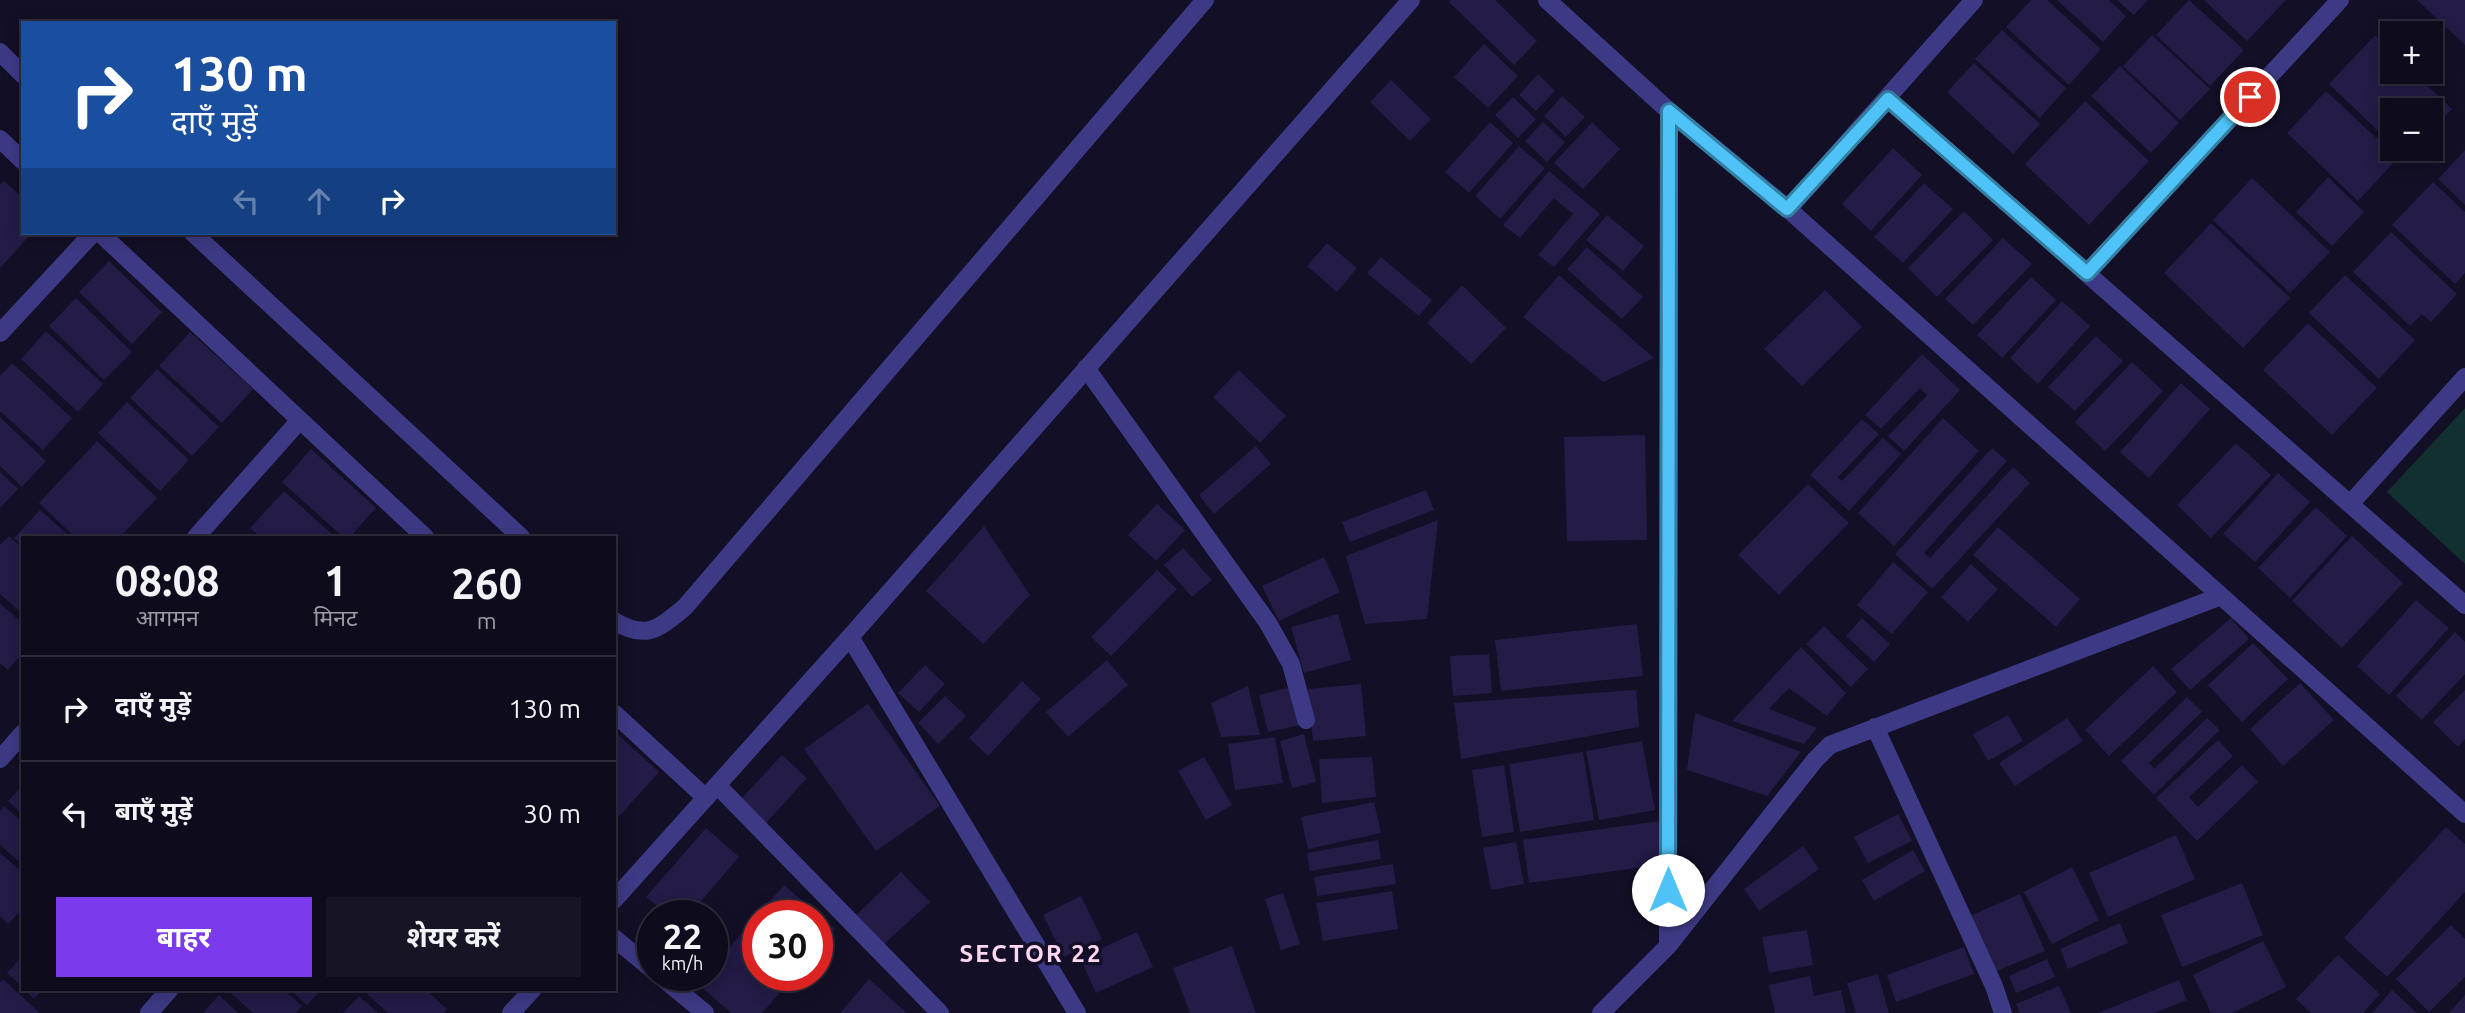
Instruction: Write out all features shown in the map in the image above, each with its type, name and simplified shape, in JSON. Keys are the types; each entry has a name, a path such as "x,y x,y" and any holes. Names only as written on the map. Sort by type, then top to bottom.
{"street":[{"path":"616,622 631,631 658,629 685,607 1205,0"},
{"path":"616,898 850,637 1411,0"},
{"path":"1548,0 1669,111 1787,209 2465,814"},
{"path":"1787,209 1974,0"},
{"path":"2087,273 2340,0"},
{"path":"0,52 21,73"},
{"path":"1888,99 2465,605"},
{"path":"1668,946 1669,111"},
{"path":"0,139 21,159"},
{"path":"0,333 91,235"},
{"path":"102,235 424,536"},
{"path":"195,235 520,536"},
{"path":"1086,368 1268,623 1291,664 1306,720"},
{"path":"2350,504 2465,377"},
{"path":"198,536 300,420"},
{"path":"1601,1013 1668,946 1815,760 1830,745 2221,596"},
{"path":"850,637 1077,1013"},
{"path":"616,715 712,792 940,1013"},
{"path":"1875,727 1994,986 2003,1013"},
{"path":"0,759 21,735"},
{"path":"616,940 637,957"},
{"path":"149,1013 168,991"},
{"path":"511,1013 531,991"},
{"path":"678,991 705,1013"}],"green space":[{"path":"2465,408 2465,564 2387,492"}],"building":[{"path":"1495,0 1537,41 1514,65 1449,2"},
{"path":"2031,0 2047,0 2101,49 2069,85 2006,27"},
{"path":"2057,0 2109,0 2126,16 2103,42"},
{"path":"2117,0 2148,0 2134,15"},
{"path":"2189,0 2244,50 2210,86 2156,35"},
{"path":"2204,0 2286,0 2247,41"},
{"path":"2417,0 2465,0 2465,45 2443,24 2443,21 2439,21"},
{"path":"2002,30 2066,88 2040,118 1975,59"},
{"path":"2152,35 2210,89 2180,120 2123,66"},
{"path":"2375,35 2380,40 2380,84 2426,84 2440,98 2380,98 2380,133 2329,84"},
{"path":"1484,44 1518,76 1488,108 1454,77"},
{"path":"1974,63 2040,124 2013,154 1947,92"},
{"path":"2120,66 2179,123 2151,153 2091,96"},
{"path":"1538,74 1555,91 1536,111 1519,95"},
{"path":"1391,80 1431,119 1410,141 1370,102"},
{"path":"2326,91 2380,141 2380,161 2395,161 2358,201 2287,133"},
{"path":"1562,96 1585,117 1566,137 1544,116"},
{"path":"1513,97 1536,119 1518,138 1495,115"},
{"path":"2443,100 2452,109 2443,119"},
{"path":"2085,101 2149,161 2089,225 2025,164"},
{"path":"1490,122 1513,143 1469,193 1445,172"},
{"path":"1543,122 1565,142 1547,162 1525,141"},
{"path":"1592,122 1620,149 1583,189 1554,163"},
{"path":"1519,146 1545,168 1500,219 1475,196"},
{"path":"1893,148 1922,175 1871,231 1842,204"},
{"path":"2465,150 2465,205 2438,179"},
{"path":"1549,171 1600,214 1554,267 1538,255 1573,214 1554,198 1520,238 1503,225"},
{"path":"2328,177 2364,212 2332,246 2296,212"},
{"path":"2252,178 2330,252 2290,293 2213,220"},
{"path":"4,181 21,196 21,235 30,235 0,268 0,185"},
{"path":"2433,182 2465,212 2465,273 2455,284 2392,225"},
{"path":"1924,183 1953,209 1903,263 1874,237"},
{"path":"1964,211 1993,240 1937,297 1908,268"},
{"path":"1607,215 1644,246 1623,271 1586,240"},
{"path":"2211,223 2290,298 2243,348 2164,273"},
{"path":"2391,232 2457,294 2431,322 2422,314 2410,326 2353,272"},
{"path":"2003,238 2032,264 1973,325 1945,299"},
{"path":"1327,243 1357,268 1337,292 1307,266"},
{"path":"1587,247 1643,297 1622,319 1567,269"},
{"path":"1381,257 1432,300 1419,316 1367,273"},
{"path":"109,261 162,312 132,344 79,292"},
{"path":"1559,275 1654,358 1603,382 1523,317"},
{"path":"2345,275 2415,340 2379,379 2309,313"},
{"path":"2031,277 2056,300 2002,358 1977,335"},
{"path":"1462,285 1506,328 1471,364 1427,323"},
{"path":"1825,290 1862,327 1802,386 1764,349"},
{"path":"76,298 132,352 104,380 49,326"},
{"path":"2062,301 2090,326 2038,384 2010,358"},
{"path":"2308,323 2377,388 2332,435 2263,370"},
{"path":"46,331 103,384 78,412 21,359"},
{"path":"190,332 253,389 222,423 159,366"},
{"path":"2096,336 2123,361 2075,411 2048,387"},
{"path":"1922,354 1960,390 1904,451 1888,436 1927,395 1920,388 1881,429 1865,415"},
{"path":"2132,362 2163,391 2105,451 2075,422"},
{"path":"12,363 72,418 43,450 0,411 0,376"},
{"path":"157,369 219,427 192,456 130,398"},
{"path":"1239,370 1286,416 1260,443 1213,397"},
{"path":"2181,383 2210,409 2149,478 2120,452"},
{"path":"127,402 189,460 160,491 98,433"},
{"path":"0,417 46,461 22,487 0,466"},
{"path":"1943,418 1979,451 1894,546 1858,513"},
{"path":"1862,419 1879,434 1838,477 1842,481 1883,438 1901,454 1849,511 1810,475"},
{"path":"1645,435 1647,540 1567,541 1564,437"},
{"path":"97,441 157,498 121,536 74,536 39,503"},
{"path":"2236,443 2271,475 2211,538 2177,505"},
{"path":"1256,446 1271,464 1214,514 1199,495"},
{"path":"1992,448 2007,461 1924,553 1930,558 2013,467 2030,483 1932,589 1895,554"},
{"path":"311,449 376,508 351,536 342,536 282,482"},
{"path":"0,472 18,489 0,508"},
{"path":"2278,473 2310,502 2255,562 2223,534"},
{"path":"1808,484 1849,523 1779,595 1738,555"},
{"path":"1426,490 1434,510 1350,542 1342,522"},
{"path":"284,491 334,536 259,536 250,528"},
{"path":"1157,504 1185,530 1156,561 1128,535"},
{"path":"2316,507 2347,536 2290,598 2258,568"},
{"path":"40,510 67,534 21,536 21,544 14,538"},
{"path":"1438,520 1427,619 1365,624 1346,556"},
{"path":"984,526 1030,595 983,644 926,591"},
{"path":"1998,527 2080,599 2056,627 1973,555"},
{"path":"9,536 21,547 21,612 0,594 0,545"},
{"path":"2352,536 2403,583 2342,648 2292,601"},
{"path":"1183,548 1212,580 1192,597 1164,565"},
{"path":"1324,557 1340,592 1279,621 1262,586"},
{"path":"1893,562 1928,592 1892,634 1857,605"},
{"path":"1971,564 1998,589 1968,622 1941,597"},
{"path":"1157,570 1177,589 1111,656 1091,637"},
{"path":"2416,600 2449,628 2389,695 2357,666"},
{"path":"0,603 21,622 21,655 8,670 0,663"},
{"path":"1338,614 1351,660 1304,673 1291,627"},
{"path":"1862,618 1890,644 1874,662 1846,636"},
{"path":"2231,618 2249,639 2190,690 2171,669"},
{"path":"1637,624 1643,676 1501,691 1495,640"},
{"path":"1824,626 1868,669 1851,687 1806,644"},
{"path":"2455,632 2465,642 2465,674 2422,720 2396,696"},
{"path":"2253,643 2288,679 2242,722 2208,685"},
{"path":"1801,647 1846,693 1827,716 1789,688 1769,709 1817,728 1804,744 1732,721"},
{"path":"1489,654 1492,693 1453,696 1450,656"},
{"path":"1107,660 1128,685 1068,737 1046,712"},
{"path":"925,665 945,684 919,712 898,693"},
{"path":"2153,666 2177,692 2109,756 2085,730"},
{"path":"1022,681 1041,699 988,756 969,738"},
{"path":"2300,683 2334,720 2283,766 2250,729"},
{"path":"1361,684 1366,736 1313,741 1308,689"},
{"path":"1248,686 1260,735 1221,737 1211,703"},
{"path":"1292,687 1300,725 1268,732 1259,695"},
{"path":"1636,690 1639,727 1461,759 1454,703"},
{"path":"2465,690 2465,739 2458,747 2433,722"},
{"path":"945,696 966,716 938,744 918,723"},
{"path":"2187,697 2202,712 2149,763 2154,769 2207,718 2220,730 2154,795 2121,761"},
{"path":"868,704 940,806 876,851 804,749"},
{"path":"1695,713 1801,752 1767,796 1687,770"},
{"path":"2008,715 2023,741 1988,761 1973,734"},
{"path":"2067,718 2083,741 2015,786 1999,763"},
{"path":"616,733 659,772 616,820"},
{"path":"1304,734 1316,782 1292,788 1280,741"},
{"path":"1275,737 1283,783 1235,790 1228,744"},
{"path":"2218,740 2233,756 2189,797 2198,807 2242,765 2258,782 2197,841 2156,798"},
{"path":"1642,741 1655,810 1599,820 1586,751"},
{"path":"1583,752 1594,820 1520,832 1509,764"},
{"path":"782,755 807,778 766,823 741,799"},
{"path":"1204,757 1232,805 1206,820 1178,771"},
{"path":"1372,757 1376,797 1322,803 1319,759"},
{"path":"1504,765 1514,832 1482,837 1472,770"},
{"path":"21,787 21,813 8,801"},
{"path":"1374,802 1381,833 1308,849 1301,817"},
{"path":"4,806 21,821 21,863 0,845 0,811"},
{"path":"1898,814 1912,841 1868,863 1854,837"},
{"path":"1659,821 1665,864 1529,883 1523,840"},
{"path":"2446,827 2465,844 2465,892 2387,977 2344,938"},
{"path":"706,828 739,857 702,900 650,900 646,897"},
{"path":"2176,835 2195,879 2108,917 2089,873"},
{"path":"1378,840 1381,859 1310,871 1307,853"},
{"path":"1516,842 1524,884 1491,890 1483,848"},
{"path":"1803,846 1819,869 1759,911 1744,889"},
{"path":"1913,850 1925,871 1874,901 1862,880"},
{"path":"0,853 21,871 21,910 8,924 0,916"},
{"path":"1393,864 1396,884 1317,896 1314,877"},
{"path":"2072,867 2099,920 2052,944 2024,892"},
{"path":"901,872 930,902 882,946 854,917"},
{"path":"2242,883 2263,935 2182,967 2161,915"},
{"path":"784,885 801,900 771,900"},
{"path":"1392,891 1398,929 1323,941 1316,903"},
{"path":"1283,893 1300,944 1281,950 1265,899"},
{"path":"2020,894 2045,951 1994,972 1970,916"},
{"path":"1081,896 1102,939 1064,957 1043,915"},
{"path":"2120,923 2128,943 2068,969 2060,949"},
{"path":"2451,925 2465,939 2465,977 2429,1012 2396,979"},
{"path":"1807,930 1813,965 1769,973 1762,937"},
{"path":"1137,932 1153,967 1096,993 1080,958"},
{"path":"742,933 742,991 782,991 762,1013 731,1013 706,991 728,991 728,949"},
{"path":"2263,941 2286,987 2232,1013 2211,1013 2193,975"},
{"path":"1232,946 1256,1013 1190,1013 1173,968"},
{"path":"1964,947 1974,974 1896,1002 1887,975"},
{"path":"2338,955 2380,994 2363,1013 2311,1013 2296,999"},
{"path":"21,957 21,986 7,973"},
{"path":"2047,959 2055,977 2016,993 2009,976"},
{"path":"1878,974 1889,1013 1856,1013 1847,983"},
{"path":"1810,976 1814,996 1841,990 1846,1013 1775,1013 1769,985"},
{"path":"3,979 40,1013 0,1013 0,983"},
{"path":"869,979 907,1013 840,1013"},
{"path":"2179,980 2187,1000 2154,1013 2098,1013"},
{"path":"2059,986 2071,1013 2020,1013 2016,1004"},
{"path":"2392,990 2417,1013 2372,1013"},
{"path":"25,991 41,991 34,999"},
{"path":"228,991 285,991 302,1006 296,1013 253,1013"},
{"path":"291,991 320,991 307,1005"},
{"path":"364,991 427,991 447,1009 444,1013 388,1013"},
{"path":"219,995 238,1013 203,1013"},
{"path":"2465,995 2465,1013 2449,1013"},
{"path":"359,996 378,1013 343,1013"}],"district":[{"name":"SECTOR 22","path":"1031,954"}],"route":[{"path":"1668,890 1669,111 1787,209 1888,99 2087,273 2250,97"}]}
